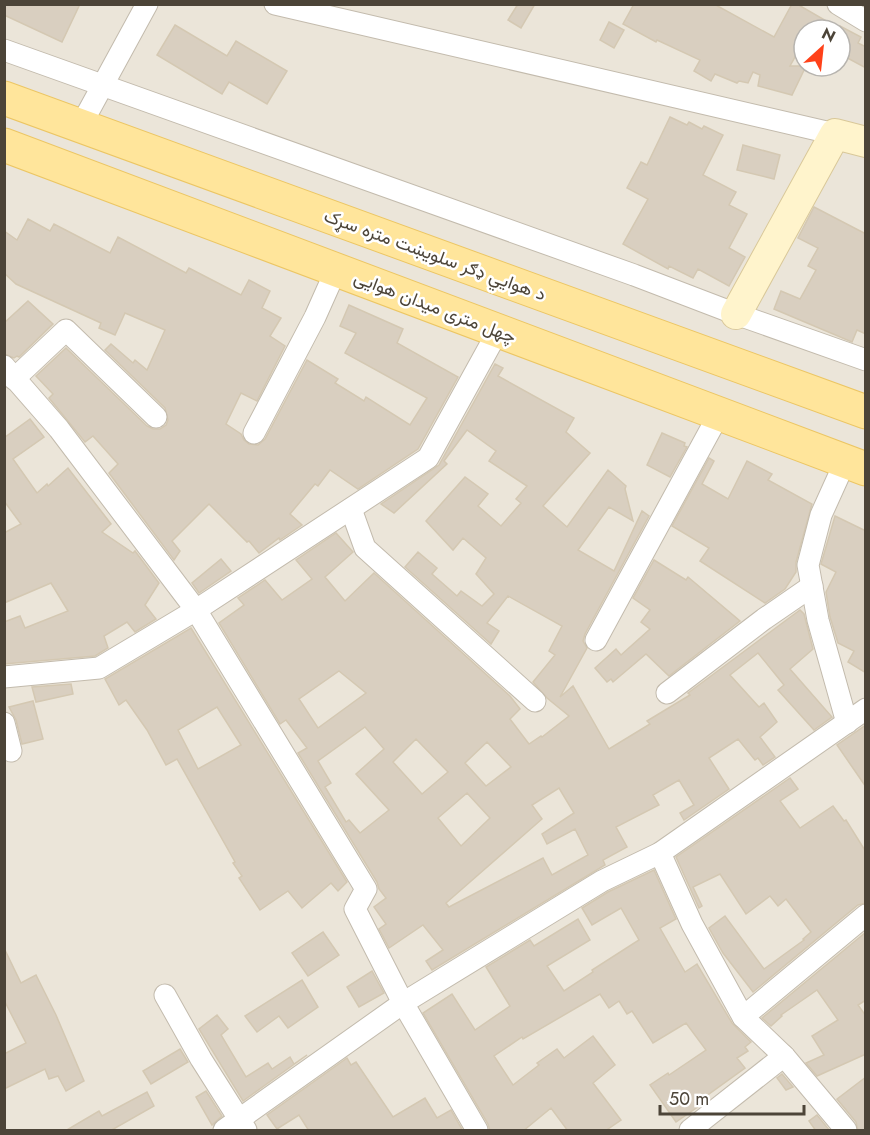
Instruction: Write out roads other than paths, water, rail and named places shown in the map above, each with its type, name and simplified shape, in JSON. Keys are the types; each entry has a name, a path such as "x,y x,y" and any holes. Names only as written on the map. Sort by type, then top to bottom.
{"main road":[{"name":"د هوايي ډګر سلویښت متره سړک","path":"4,98 866,412"},
{"name":"چهل متری میدان هوایی","path":"4,145 855,465"}],"street":[{"path":"81,125 147,4"},
{"path":"275,4 866,142"},
{"path":"838,4 866,21"},
{"path":"4,50 866,360"},
{"path":"736,314 834,134"},
{"path":"254,433 315,318 336,270"},
{"path":"156,417 66,330 9,372 59,429 196,610 366,889 355,909 403,1003 477,1131"},
{"path":"4,677 99,668 196,610 428,458 498,331"},
{"path":"596,640 719,414"},
{"path":"847,723 818,620 808,565 821,515 855,465"},
{"path":"351,509 365,548 535,701"},
{"path":"667,693 764,619 812,586"},
{"path":"165,995 237,1127 403,1003 602,881 660,853 866,709"},
{"path":"4,723 11,751"},
{"path":"660,853 692,924 743,1017 784,1056 846,1131"},
{"path":"743,1017 866,915"},
{"path":"690,1131 784,1056"}]}
